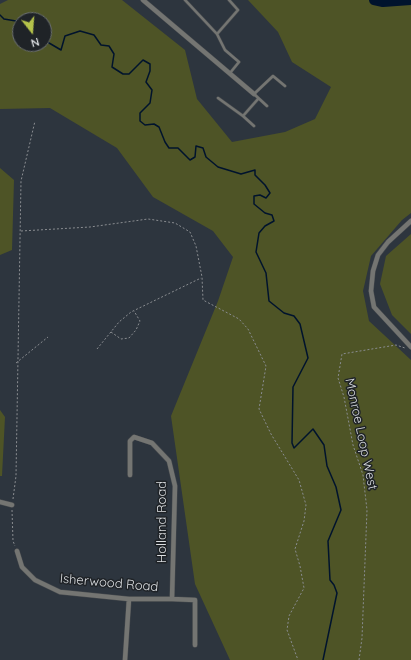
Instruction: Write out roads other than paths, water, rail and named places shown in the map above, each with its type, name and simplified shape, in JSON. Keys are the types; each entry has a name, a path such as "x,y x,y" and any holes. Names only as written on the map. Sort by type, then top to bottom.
{"street":[{"path":"142,0 254,94"},
{"path":"408,348 374,307 372,291 373,271 378,255 388,242 411,221"},
{"name":"Holland Road","path":"130,475 130,440 134,437 152,443 170,460 175,486 172,599"},
{"path":"0,502 12,505"},
{"name":"Isherwood Road","path":"17,551 22,567 35,580 60,592 129,599 172,599"},
{"path":"125,660 129,599"},
{"path":"172,599 195,600 196,646"}],"lane":[{"path":"185,0 217,34 225,50 239,62 229,74"},
{"path":"217,34 238,10 229,0"},
{"path":"267,106 254,94 273,76 285,86"},
{"path":"218,98 254,126"},
{"path":"243,116 258,98"}],"waterway":[{"path":"374,0 383,2 411,0"},
{"path":"0,15 4,19 12,20"},
{"path":"52,45 61,50 65,36 80,31 94,35 101,45 109,46 114,54 112,67 123,74 129,74 143,60 150,64 150,71 146,82 152,90 150,103 140,113 140,121 145,125 154,124 159,127 169,148 178,148 190,160 195,157 196,146 203,148 206,157 218,167 241,174 255,170 255,175 265,185 270,193 266,198 260,195 254,196 254,204 265,213 272,215 274,221 265,226 259,233 256,252 266,273 269,301 284,313 294,316 300,324 308,358 293,387 292,443 294,448 313,429 324,445 327,466 336,487 341,510 328,541 330,580 337,593 323,660"}]}
